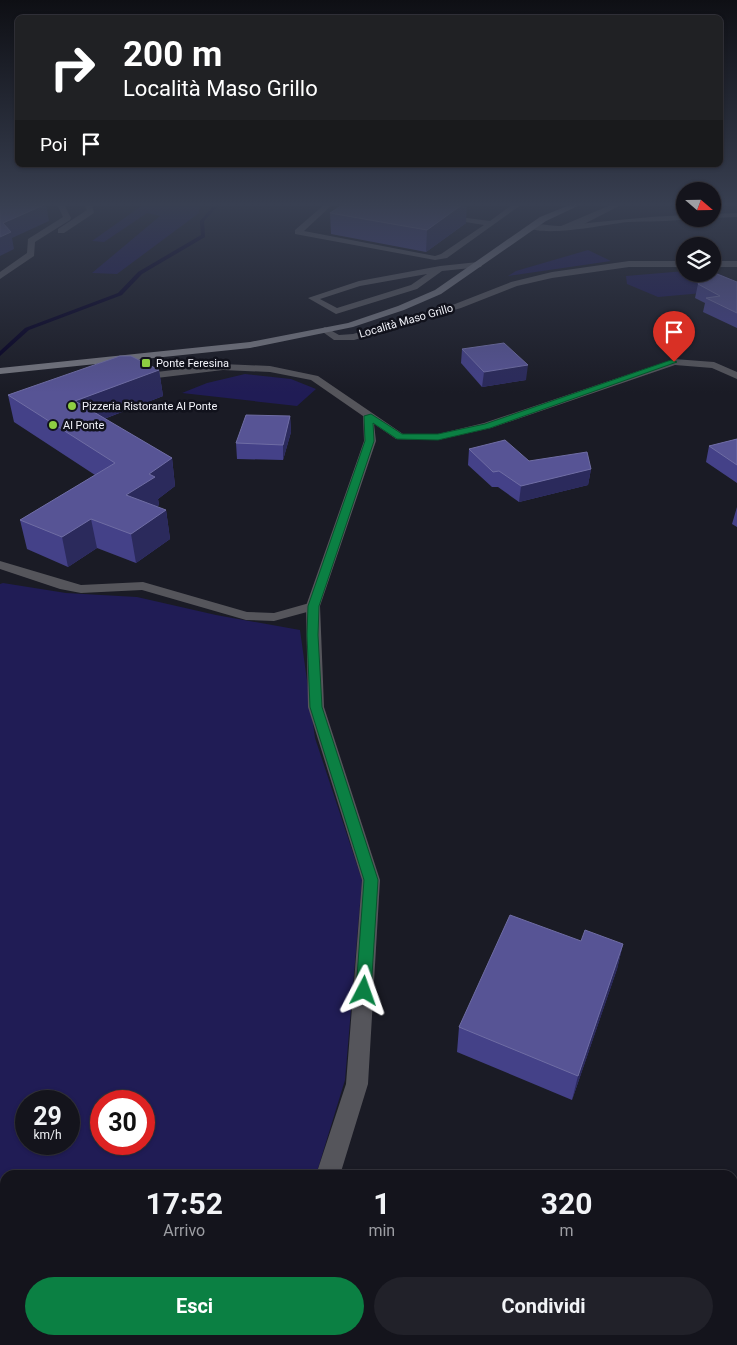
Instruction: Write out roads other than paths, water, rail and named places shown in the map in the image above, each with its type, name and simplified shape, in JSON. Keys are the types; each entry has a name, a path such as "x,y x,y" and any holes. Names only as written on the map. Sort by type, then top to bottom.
{"main road":[{"path":"325,330 381,316 421,301 453,284 476,267"},
{"name":"Località Maso Grillo","path":"0,371 78,364 96,367 250,345 325,330"}],"street":[{"path":"0,276 13,267"},
{"path":"440,269 414,287 336,311 312,298 359,284 440,269 461,267"},
{"name":"Località Maso Grillo","path":"325,330 337,338 354,337 450,309 514,284 552,275 610,267"},
{"path":"132,376 149,377 223,368 270,369 314,378 400,437 438,437 488,426 674,362 714,365 737,376"},
{"path":"330,1170 357,1084 371,880 316,707 313,606 370,441 368,416"},
{"path":"0,565 65,586 82,589 143,586 246,616 274,617 313,606"}],"waterway":[{"path":"0,354 27,329 120,294 140,273 151,267"}],"place":[{"name":"Ponte Feresina","path":"146,363"},
{"name":"Pizzeria Ristorante Al Ponte","path":"72,406"},
{"name":"Al Ponte","path":"53,425"}]}
